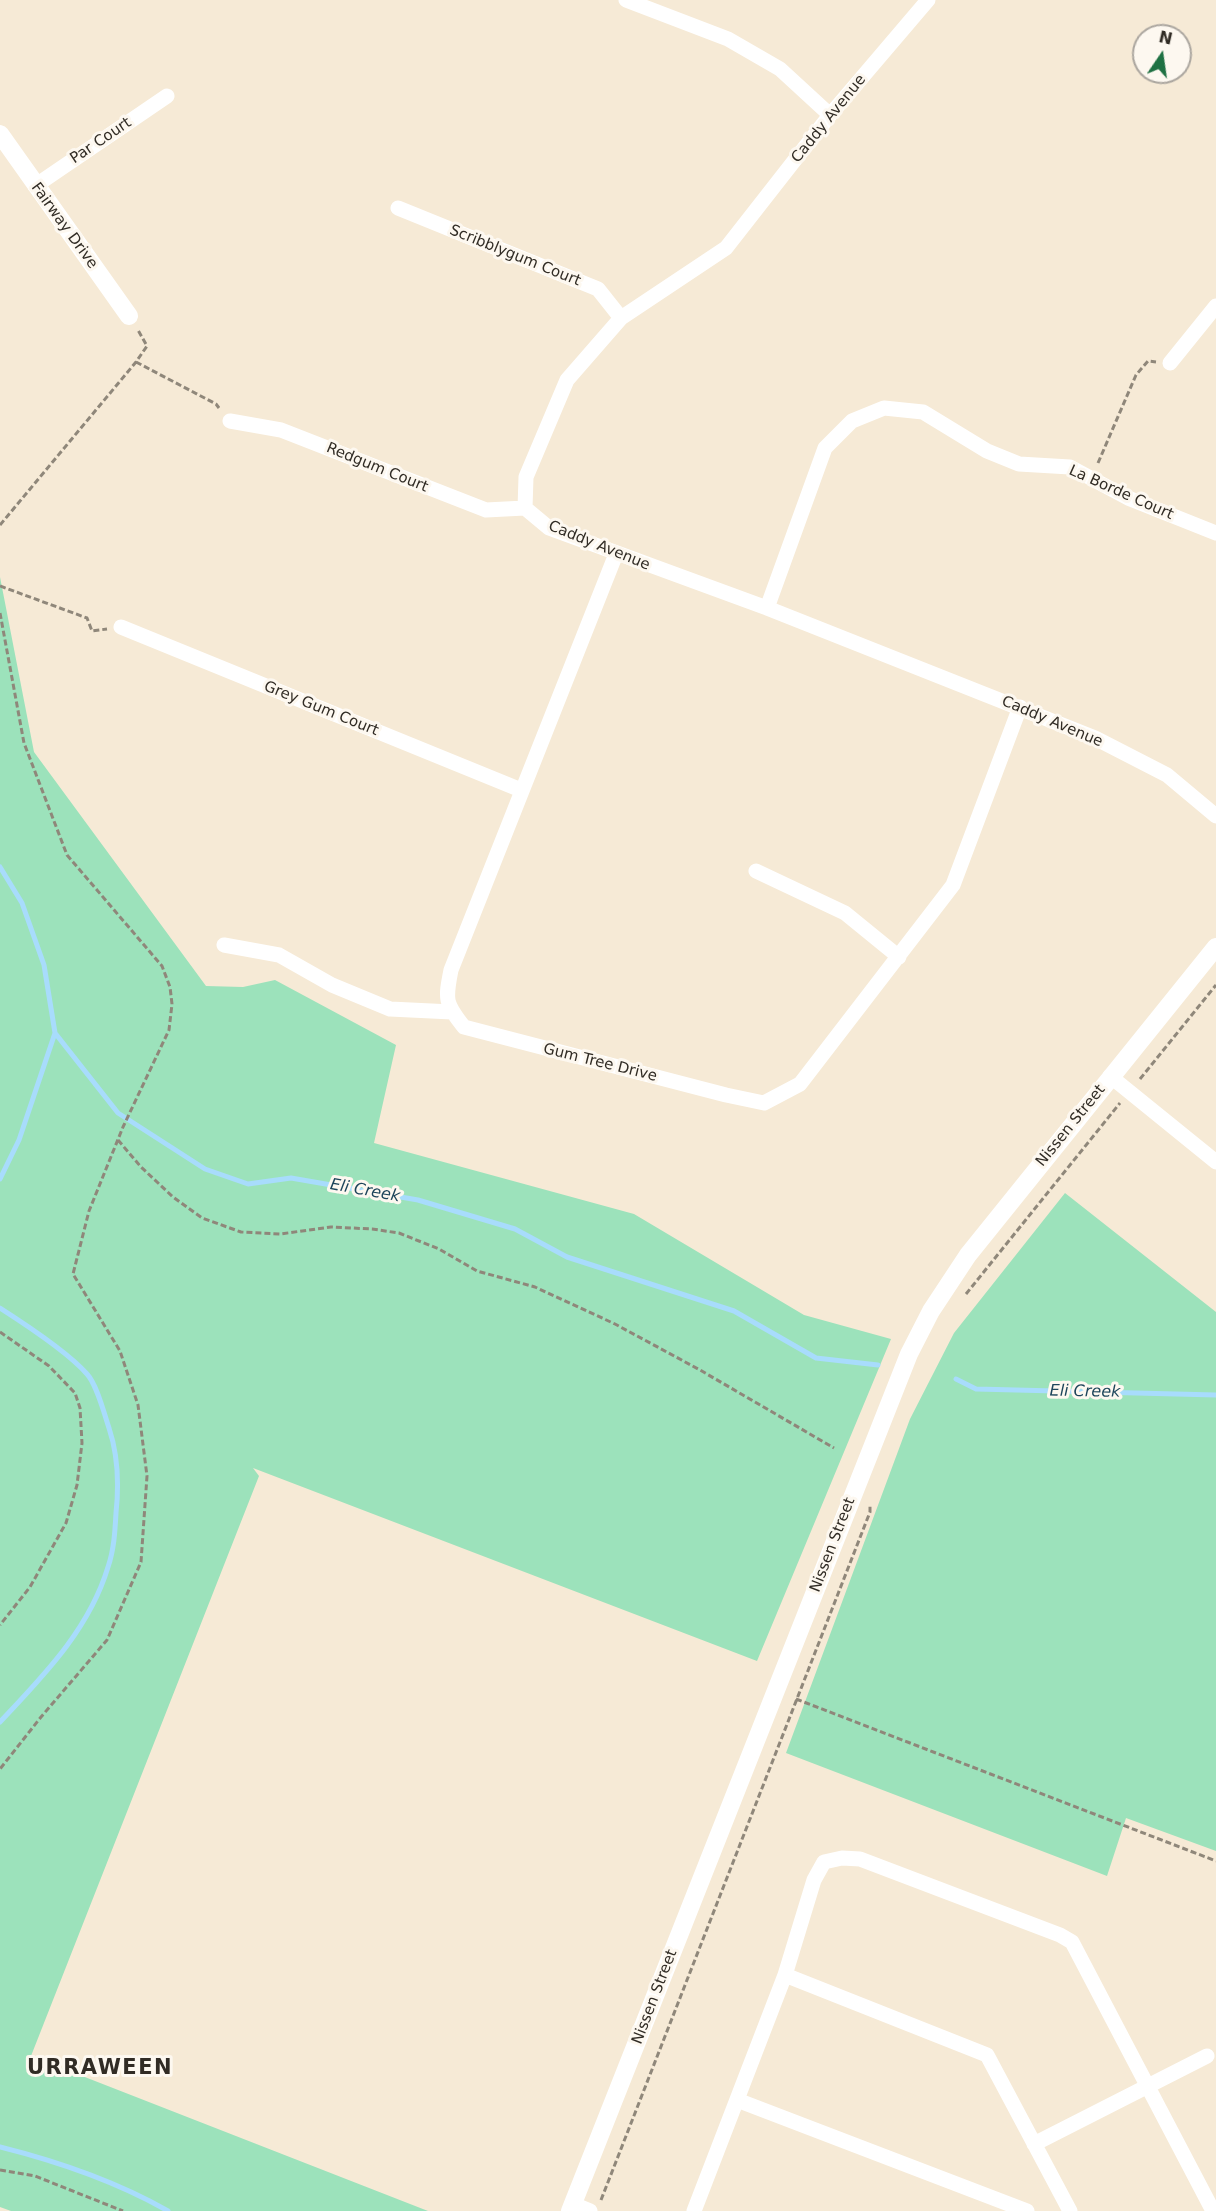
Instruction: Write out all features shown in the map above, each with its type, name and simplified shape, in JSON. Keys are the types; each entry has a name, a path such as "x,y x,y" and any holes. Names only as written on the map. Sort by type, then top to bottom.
{"street":[{"path":"626,0 728,39 780,69 830,115"},
{"name":"Caddy Avenue","path":"928,0 830,115 726,248 621,318 567,380 526,477 525,508 549,528 767,608 1095,738 1167,775 1216,816"},
{"name":"Par Court","path":"35,186 167,96"},
{"name":"Fairway Drive","path":"0,134 129,316"},
{"name":"Scribblygum Court","path":"398,208 598,289 621,318"},
{"path":"1170,363 1216,306"},
{"name":"La Borde Court","path":"767,608 825,448 852,421 884,408 923,412 987,451 1019,464 1070,467 1128,498 1216,533"},
{"name":"Redgum Court","path":"230,422 281,430 486,510 525,508"},
{"path":"224,945 279,955 332,985 390,1009 452,1012 446,996 451,970 616,554"},
{"name":"Grey Gum Court","path":"121,627 521,790"},
{"name":"Gum Tree Drive","path":"452,1012 464,1028 764,1103 800,1084 953,885 1020,707"},
{"path":"756,871 844,913 899,957"},
{"name":"Nissen Street","path":"583,2207 909,1354 931,1311 968,1255 1216,947"},
{"path":"1110,1076 1216,1162"},
{"path":"694,2211 785,1976 814,1880 824,1862 842,1858 860,1859 1060,1935 1072,1942 1213,2211"},
{"path":"785,1976 987,2055 1034,2144 1064,2209"},
{"path":"1034,2144 1207,2056"},
{"path":"737,2100 1026,2211"}],"path":[{"path":"0,525 147,346 129,316"},
{"path":"1091,478 1136,375 1148,361 1170,363"},
{"path":"136,362 216,404 230,422"},
{"path":"0,586 87,618 92,631 121,627"},
{"path":"0,613 24,742 67,855 162,966 170,987 172,1004 169,1030 123,1127 89,1211 73,1274 120,1351 138,1405 147,1476 141,1562 107,1640 40,1717 0,1769"},
{"path":"118,1140 141,1167 173,1197 202,1218 242,1232 280,1234 331,1227 399,1233 439,1249 477,1271 535,1287 615,1324 700,1370 834,1448"},
{"path":"965,1295 1026,1219"},
{"path":"0,1332 49,1366 75,1393 80,1408 82,1443 77,1485 66,1523 30,1587 0,1625"},
{"path":"583,2207 796,1699 870,1512 870,1500"},
{"path":"796,1699 1216,1861"},
{"path":"0,2170 35,2176 123,2211"}],"green space":[{"path":"0,577 34,752 206,986 243,987 275,980 396,1045 374,1143 634,1214 804,1315 891,1339 757,1661 253,1468 259,1476 31,2056 428,2211 11,2211 0,2207"},
{"path":"1065,1193 1216,1312 1216,1851 1126,1818 1107,1876 786,1753 910,1419 954,1333"}],"waterway":[{"name":"Eli Creek","path":"0,867 22,903 44,965 55,1033 118,1113 205,1169 248,1184 291,1178 418,1200 515,1229 567,1257 734,1311 816,1358 878,1365"},
{"path":"0,1179 19,1140 55,1033"},
{"path":"0,1308 58,1348 91,1379 112,1438 117,1481 113,1547 100,1590 77,1632 63,1651 0,1722"},
{"name":"Eli Creek","path":"956,1379 976,1389 1216,1395"},
{"path":"0,2147 86,2173 168,2211"}],"district":[{"name":"URRAWEEN","path":"100,2069"}]}
